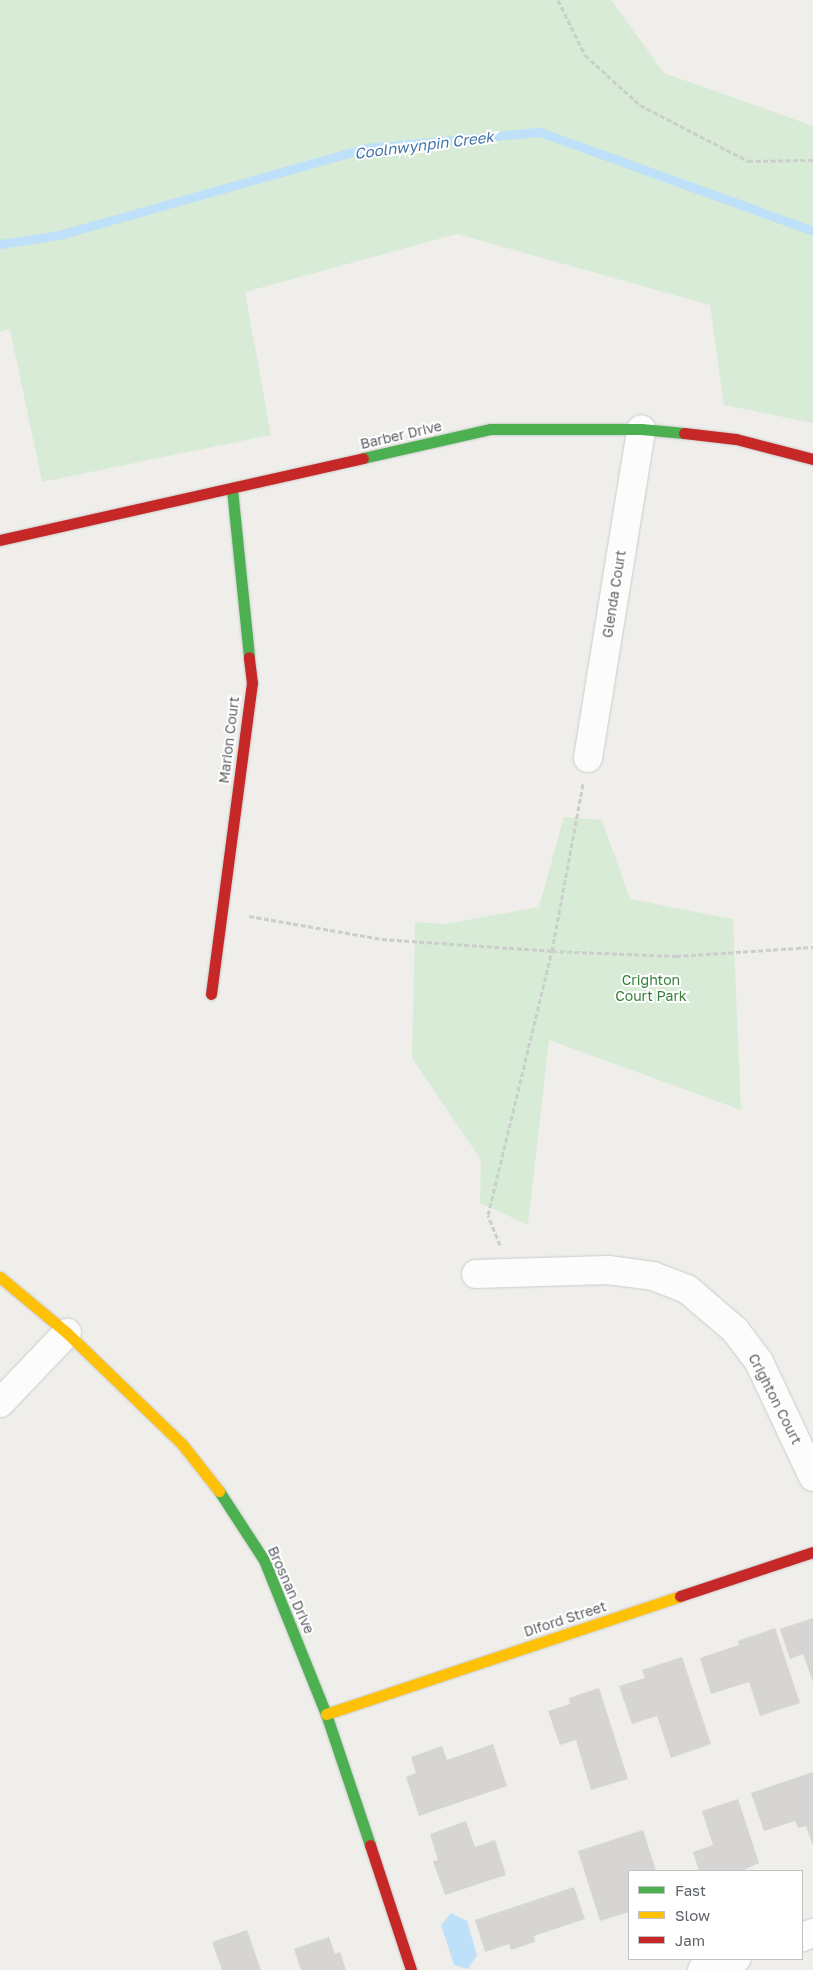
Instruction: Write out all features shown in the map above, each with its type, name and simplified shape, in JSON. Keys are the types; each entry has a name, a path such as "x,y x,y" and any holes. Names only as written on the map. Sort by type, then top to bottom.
{"street":[{"name":"Barber Drive","path":"0,540 491,429 641,429 736,439 813,459"},
{"name":"Glenda Court","path":"588,758 641,429"},
{"name":"Marion Court","path":"211,994 252,683 232,489"},
{"name":"Crighton Court","path":"476,1274 608,1270 653,1276 686,1289 735,1330 759,1362 813,1478"},
{"name":"Brosnan Drive","path":"0,1278 67,1333 182,1444 225,1499 264,1560 326,1714 411,1970"},
{"path":"0,1403 67,1333"},
{"name":"Diford Street","path":"326,1714 813,1552"},
{"path":"702,1970 733,1960"}],"path":[{"path":"558,0 585,55 640,105 748,161 813,160"},
{"path":"511,1273 488,1215 552,951 588,758"},
{"path":"222,912 382,939 552,951 676,956 813,947"}],"green space":[{"path":"0,0 611,0 664,73 813,126 813,423 724,405 710,305 457,234 245,292 271,435 42,482 10,329 0,332"},
{"name":"Crighton Court Park","path":"564,817 602,820 630,899 733,919 741,1110 549,1040 528,1225 480,1203 481,1160 412,1058 415,922 445,924 539,907"}],"water":[{"path":"451,1913 467,1921 477,1955 468,1969 454,1965 441,1925"}],"building":[{"path":"813,1618 813,1682 803,1654 790,1659 780,1629"},
{"path":"775,1628 800,1703 760,1716 749,1682 711,1694 700,1658 739,1645 738,1641"},
{"path":"682,1657 711,1744 671,1758 657,1716 632,1724 619,1686 645,1678 642,1670"},
{"path":"599,1688 628,1779 591,1790 576,1740 560,1745 548,1711 570,1704 569,1698"},
{"path":"493,1744 507,1786 419,1816 406,1777 416,1773 411,1757 442,1746 447,1760"},
{"path":"813,1772 813,1846 806,1826 798,1828 795,1821 764,1831 751,1793"},
{"path":"738,1799 759,1863 744,1870 699,1870 693,1852 713,1845 702,1811"},
{"path":"466,1821 475,1847 495,1840 506,1875 445,1895 433,1861 438,1860 430,1834"},
{"path":"643,1830 656,1870 628,1870 628,1912 600,1921 578,1851"},
{"path":"574,1887 585,1919 534,1936 535,1942 511,1950 509,1944 485,1952 475,1920"},
{"path":"247,1930 261,1970 222,1970 212,1942"},
{"path":"329,1937 335,1954 340,1952 346,1970 301,1970 294,1949"}],"waterway":[{"name":"Coolnwynpin Creek","path":"0,244 59,235 366,148 540,132 813,231"}],"traffic: fast":[{"path":"363,458 491,429 641,429 684,433"},
{"path":"232,489 249,657"},
{"path":"219,1491 264,1560 326,1714 370,1845"}],"traffic: slow":[{"path":"0,1277 67,1333 182,1444 219,1491"},
{"path":"326,1714 680,1596"}],"traffic: jam":[{"path":"684,433 736,439 813,459"},
{"path":"0,540 363,458"},
{"path":"211,994 252,683 249,657"},
{"path":"680,1596 813,1552"},
{"path":"370,1845 411,1970"}]}
